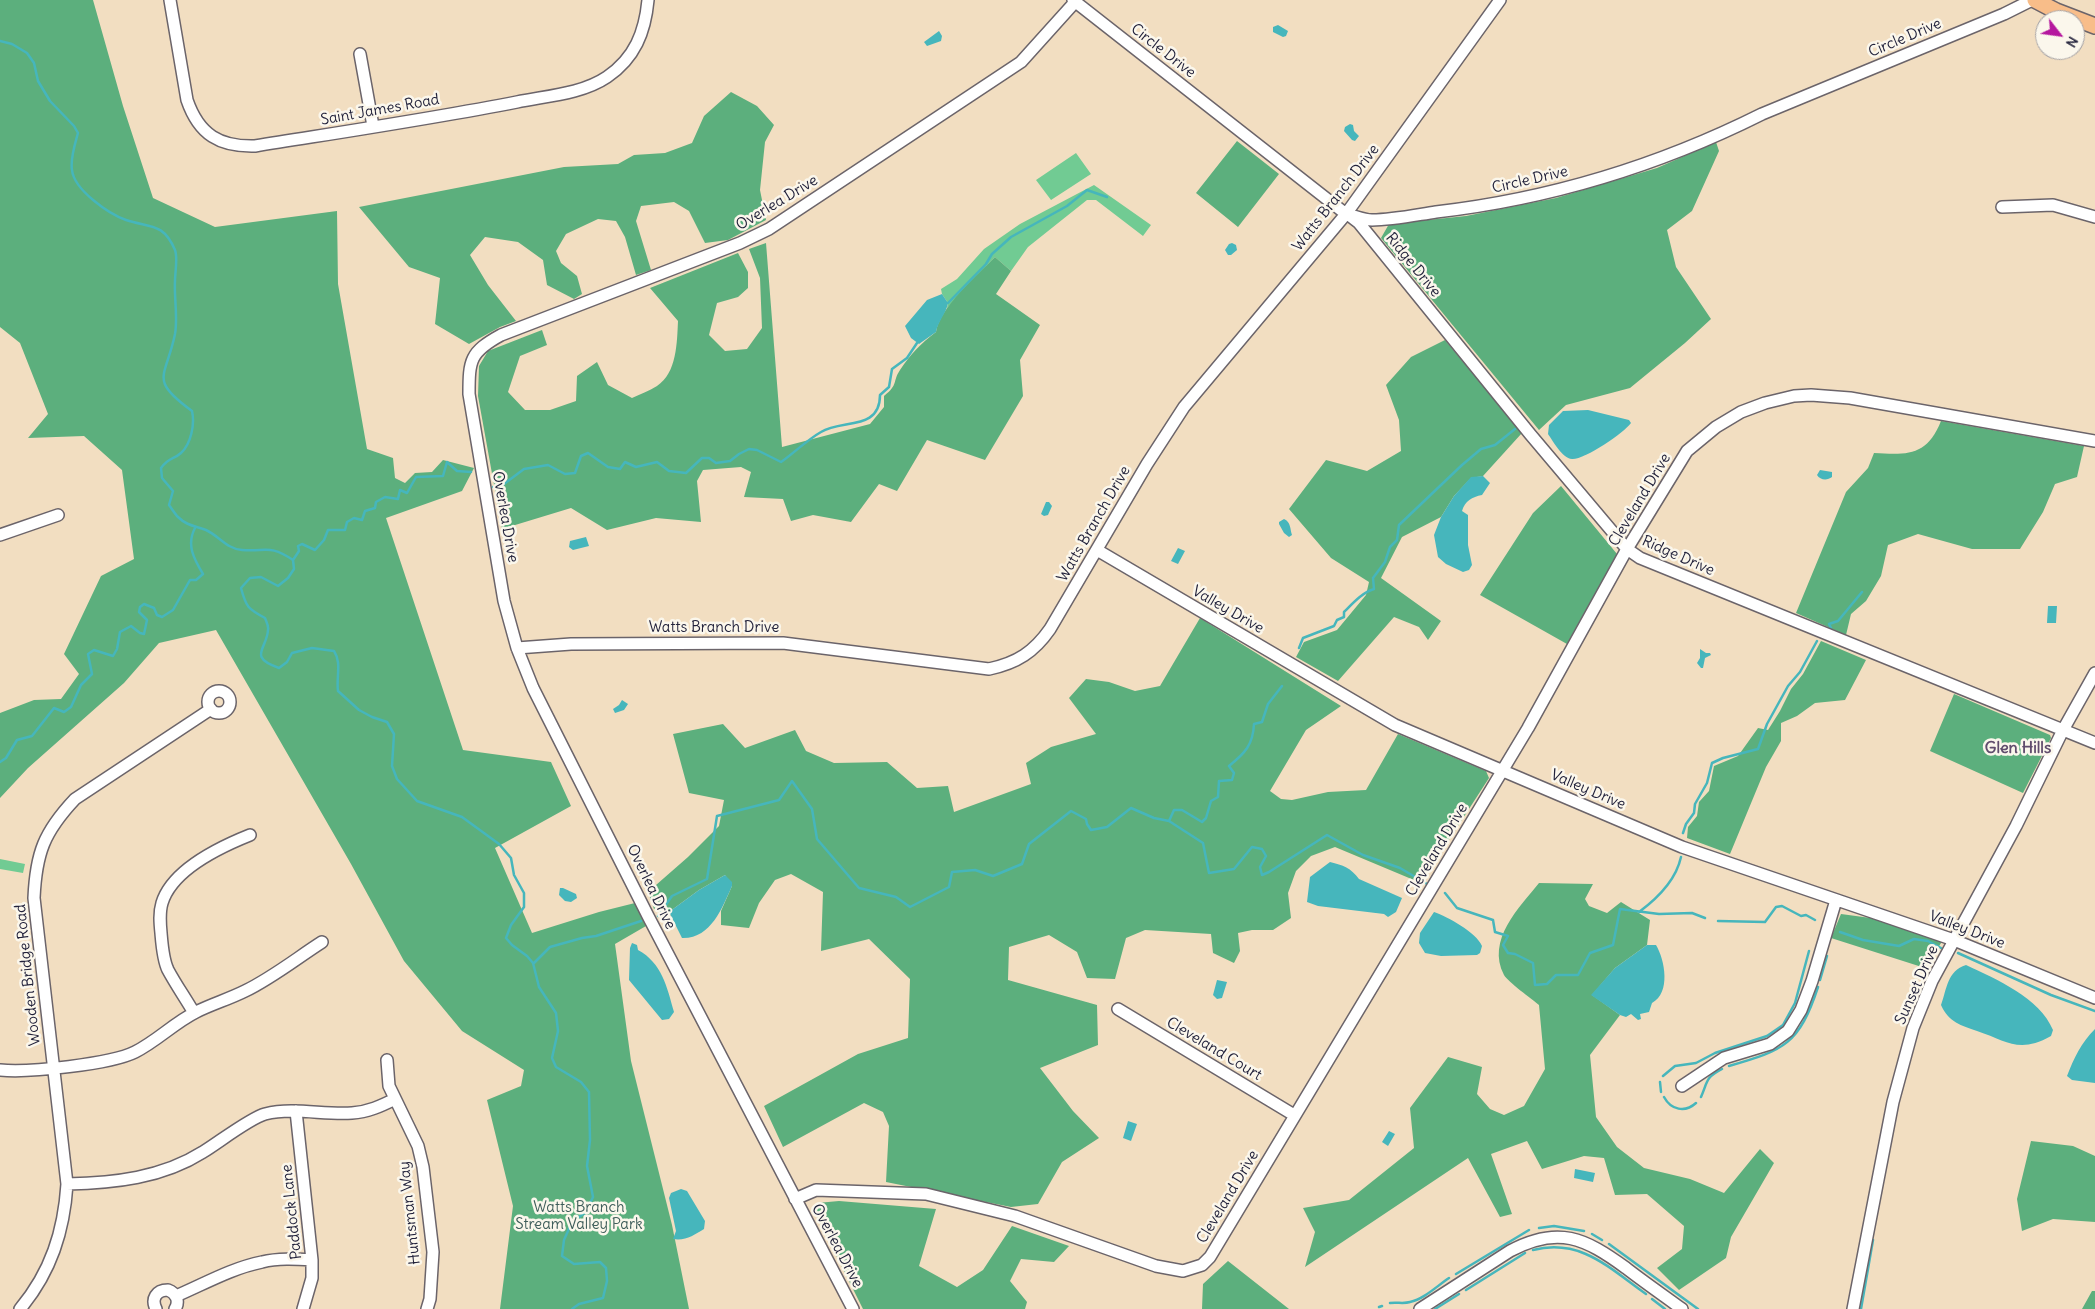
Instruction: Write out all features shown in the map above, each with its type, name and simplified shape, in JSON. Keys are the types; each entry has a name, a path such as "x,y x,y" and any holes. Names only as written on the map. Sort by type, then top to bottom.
{"main road":[{"path":"2034,0 2095,26"}],"street":[{"name":"Saint James Road","path":"170,0 192,115 203,130 227,144 236,146 256,146 583,89 606,78 619,67 636,46 646,24 648,0"},
{"name":"Watts Branch Drive","path":"517,648 571,644 783,643 989,669 1014,662 1027,655 1037,646 1050,629 1147,464 1184,407 1346,214 1500,0"},
{"name":"Circle Drive","path":"1074,1 1346,214 1371,220 1445,211 1517,199 1592,182 1724,133 1762,114 2034,0"},
{"name":"Overlea Drive","path":"853,1309 542,708 517,648 504,601 469,394 471,362 482,346 501,335 740,243 769,229 1021,62 1074,1"},
{"path":"360,54 373,126"},
{"path":"2002,207 2052,204 2095,217"},
{"name":"Ridge Drive","path":"1346,214 1359,223 1530,434 1627,549 1640,558 2095,743"},
{"name":"Cleveland Drive","path":"795,1199 816,1190 926,1194 1015,1216 1156,1266 1184,1271 1202,1266 1210,1257 1503,771 1558,676 1627,549 1687,451 1716,427 1741,412 1780,399 1811,395 1850,398 2095,441"},
{"path":"0,535 58,515"},
{"name":"Valley Drive","path":"1097,550 1395,725 1682,846 1836,900 1884,914 1954,940 2095,998"},
{"name":"Sunset Drive","path":"1853,1309 1893,1102 1913,1028 1932,981 2016,826 2063,730 2095,673"},
{"name":"Wooden Bridge Road","path":"20,1309 35,1290 55,1252 65,1214 67,1184 34,898 36,868 45,839 58,817 75,799 211,709"},
{"path":"194,1013 168,969 162,945 160,911 162,902 169,886 181,875 225,845 250,835"},
{"path":"1682,1086 1724,1058 1770,1044 1788,1031 1801,1010 1812,981 1836,900"},
{"path":"0,1070 19,1071 102,1062 126,1056 194,1013 246,991 322,942"},
{"name":"Cleveland Court","path":"1118,1009 1294,1115"},
{"name":"Huntsman Way","path":"387,1060 388,1086 418,1146 423,1168 432,1252 430,1299 427,1309"},
{"path":"67,1184 114,1182 155,1173 201,1154 261,1115 279,1111 354,1113 375,1109 395,1099"},
{"name":"Paddock Lane","path":"296,1111 312,1260 312,1278 303,1309"},
{"path":"1420,1309 1526,1242 1553,1236 1575,1239 1601,1250 1682,1309"},
{"path":"176,1296 248,1266 263,1262 278,1259 312,1260"},
{"path":"156,1309 153,1302 158,1292 168,1290 176,1296 178,1301 175,1309"}],"green space":[{"name":"Watts Branch Stream Valley Park","path":"0,0 93,0 123,106 153,198 215,227 337,211 338,284 367,449 393,458 395,478 405,483 415,473 432,472 443,460 474,468 462,491 386,518 463,750 551,762 571,806 495,848 532,933 635,903 646,926 615,944 631,1061 672,1225 689,1309 500,1309 513,1206 487,1100 521,1086 524,1070 462,1031 404,961 351,864 216,630 159,643 124,683 28,768 0,798 0,713 34,700 61,699 79,674 64,654 101,576 134,559 122,470 84,436 28,438 48,414 20,343 0,327"},
{"path":"731,92 757,106 774,125 765,142 760,190 766,220 728,240 705,243 689,211 674,202 641,206 636,221 651,270 636,275 625,237 616,221 598,219 566,234 556,251 561,263 577,276 582,294 574,299 547,285 543,260 518,242 485,237 470,255 488,285 516,321 500,327 469,344 435,324 440,278 409,267 359,207 564,167 618,164 634,155 665,153 692,143 704,116"},
{"path":"1237,141 1279,174 1238,227 1196,193"},
{"path":"1716,142 1719,151 1692,211 1667,230 1676,267 1711,319 1630,388 1566,405 1539,430 1381,238 1389,224 1466,216 1556,198 1657,168"},
{"path":"1076,153 1091,174 1051,200 1036,180"},
{"path":"1094,185 1151,225 1143,236 1096,200 1087,200 1028,247 1011,271 995,257 947,308 948,303 941,289 957,279 984,249 1020,224"},
{"path":"766,243 782,447 870,424 884,407 884,396 894,386 900,370 916,349 936,332 944,313 960,292 995,257 1011,271 996,294 1040,325 1020,360 1023,396 985,460 927,440 897,491 879,484 851,522 813,515 791,521 783,499 744,497 751,472 741,467 703,470 697,481 701,522 656,518 607,530 571,508 502,529 478,396 479,366 488,351 542,330 547,345 520,356 508,392 525,410 550,410 576,401 577,376 597,362 608,385 632,398 654,388 664,380 675,357 678,321 650,288 738,253 748,272 748,288 738,297 717,303 709,335 725,351 747,349 762,328 760,278 749,249"},
{"path":"1445,340 1522,433 1483,476 1471,478 1454,496 1441,517 1402,537 1381,578 1441,621 1428,640 1419,627 1394,617 1338,681 1296,657 1304,642 1337,630 1366,595 1369,582 1331,558 1289,509 1326,460 1367,471 1401,451 1399,420 1386,385 1411,357"},
{"path":"1941,421 2084,446 2077,477 2055,484 2043,512 2020,549 1972,549 1918,534 1888,545 1881,576 1866,601 1851,614 1846,635 1796,613 1846,492 1868,468 1874,453 1897,454 1915,451 1929,441"},
{"path":"1561,486 1617,554 1567,644 1480,595 1533,513"},
{"path":"1200,618 1341,706 1306,730 1270,791 1281,799 1292,800 1328,792 1366,790 1398,734 1486,771 1489,778 1421,883 1335,847 1311,856 1296,871 1288,893 1291,918 1273,930 1252,930 1238,933 1240,951 1234,963 1213,953 1211,934 1145,930 1126,938 1115,979 1087,978 1077,952 1049,935 1009,947 1008,980 1097,1005 1098,1045 1040,1068 1073,1111 1099,1138 1062,1162 1038,1204 1011,1207 886,1182 889,1126 883,1112 864,1103 783,1147 764,1106 858,1054 908,1038 910,979 869,939 821,951 823,892 791,874 775,880 759,903 749,928 721,925 721,911 732,886 725,875 699,890 669,912 654,909 648,892 688,857 719,826 724,800 689,793 673,734 723,724 745,748 795,730 806,751 834,763 887,762 917,788 948,786 954,812 1031,784 1026,763 1051,747 1096,734 1069,698 1086,679 1109,682 1135,691 1160,686"},
{"path":"1821,641 1866,660 1845,700 1815,703 1797,716 1781,723 1781,741 1766,767 1730,854 1687,838 1688,827 1697,816 1699,802 1709,791 1714,766 1738,756 1758,728 1768,730"},
{"path":"1954,694 2050,735 2051,738 2023,793 1930,751"},
{"path":"0,859 25,864 23,873 0,869"},
{"path":"1539,883 1593,884 1585,899 1589,906 1607,913 1621,902 1650,920 1647,945 1615,968 1592,995 1620,1015 1590,1055 1596,1117 1617,1147 1644,1168 1690,1179 1724,1193 1760,1149 1774,1163 1731,1237 1726,1258 1679,1290 1657,1268 1682,1249 1684,1226 1647,1194 1615,1195 1604,1158 1584,1156 1542,1169 1527,1141 1491,1154 1512,1214 1500,1217 1468,1158 1305,1267 1315,1232 1303,1208 1349,1200 1414,1148 1410,1108 1448,1057 1482,1067 1477,1094 1490,1109 1504,1115 1524,1106 1545,1069 1539,1005 1506,978 1500,962 1499,949 1507,925"},
{"path":"1841,914 1878,919 1943,940 1925,968 1831,938"},
{"path":"2031,1141 2073,1146 2095,1156 2095,1222 2053,1219 2022,1231 2017,1199"},
{"path":"839,1201 936,1209 919,1266 957,1287 983,1270 1012,1226 1069,1246 1054,1262 1021,1259 1010,1281 1027,1302 1025,1309 863,1309 814,1211 817,1203"},
{"path":"1228,1261 1289,1309 1202,1309 1203,1284"},
{"path":"2092,1291 2095,1291 2095,1309 2082,1309"}],"water":[{"path":"1278,25 1288,31 1286,36 1283,37 1273,32 1273,27"},
{"path":"939,31 942,36 941,41 927,46 924,42"},
{"path":"1350,124 1353,125 1354,131 1359,136 1355,141 1344,131 1345,127"},
{"path":"1232,243 1236,245 1237,250 1228,255 1225,250"},
{"path":"942,294 948,303 946,311 938,324 936,332 919,344 911,338 905,326 927,300"},
{"path":"1588,410 1629,420 1631,423 1621,433 1594,451 1578,458 1568,458 1558,449 1548,434 1549,425 1563,411"},
{"path":"1820,470 1832,472 1832,477 1820,478 1817,475"},
{"path":"1483,476 1490,483 1482,495 1469,500 1462,511 1468,515 1468,545 1472,565 1469,570 1463,572 1446,564 1438,557 1434,535 1441,517 1454,496 1471,477"},
{"path":"1046,502 1049,502 1052,506 1048,515 1044,516 1041,514"},
{"path":"1284,519 1290,526 1292,535 1289,537 1284,533 1279,524"},
{"path":"586,537 589,546 573,550 569,547 570,541"},
{"path":"1178,548 1185,551 1178,564 1171,561"},
{"path":"2048,606 2057,606 2056,623 2047,623"},
{"path":"1700,649 1711,655 1705,658 1703,668 1697,663 1700,658"},
{"path":"622,700 628,704 624,710 615,713 613,709"},
{"path":"1330,862 1346,867 1359,879 1402,898 1396,912 1388,917 1384,914 1318,906 1307,902 1310,877"},
{"path":"725,875 732,882 732,886 714,921 701,933 692,937 682,938 669,912 699,890"},
{"path":"560,888 576,894 577,898 571,902 565,901 559,895"},
{"path":"1434,912 1454,921 1474,935 1482,946 1480,953 1477,955 1441,956 1425,953 1419,943 1420,933"},
{"path":"632,943 637,945 638,950 653,962 662,976 674,1012 669,1019 662,1020 629,980 630,948"},
{"path":"1647,945 1656,945 1662,959 1665,976 1662,992 1652,1003 1649,1012 1640,1014 1641,1019 1638,1020 1631,1014 1626,1017 1620,1015 1591,995 1615,968"},
{"path":"1966,965 2003,983 2028,999 2047,1019 2053,1030 2051,1036 2030,1044 2013,1044 1952,1020 1941,1005 1951,976"},
{"path":"1217,980 1227,982 1222,998 1217,999 1213,995"},
{"path":"2095,1029 2095,1083 2072,1080 2067,1076 2072,1063 2082,1045"},
{"path":"1128,1121 1137,1124 1131,1141 1123,1138"},
{"path":"1389,1131 1395,1134 1388,1146 1382,1142"},
{"path":"1575,1169 1595,1173 1593,1182 1574,1178"},
{"path":"681,1189 687,1191 705,1221 704,1229 686,1238 673,1239 676,1231 669,1198 671,1193"}],"waterway":[{"path":"0,41 12,44 27,53 34,63 38,81 50,101 74,126 78,133 73,152 72,170 74,178 85,193 102,207 119,217 161,230 175,250 176,328 164,377 165,384 170,392 192,411 193,422 191,434 184,449 161,468 162,478 173,491 169,505 181,520 206,530 227,545 237,549 273,550 293,560 294,569 288,578 278,586 261,577 250,578 241,588 248,607 265,618 267,624 267,637 261,656 269,664 279,668 287,662 292,653 312,648 334,651 338,660 338,691 359,710 387,722 394,734 392,766 397,779 417,801 462,817 499,844 511,858 514,875 524,893 524,907 511,925 506,938 533,963 539,987 556,1013 558,1031 552,1058 556,1067 581,1082 589,1092 590,1140 587,1166 593,1197 586,1212 572,1222 564,1240 562,1256 574,1264 600,1262 606,1268 607,1281 603,1298 579,1304 572,1309"},
{"path":"948,303 986,264 992,254 1011,237 1067,206 1087,190 1107,197"},
{"path":"493,487 500,487 524,469 548,465 565,474 575,473 581,456 588,453 608,467 620,469 625,462 636,467 657,462 669,471 686,473 702,458 709,458 716,463 730,461 749,449 757,450 781,462 821,432 867,419 874,414 880,395 889,387 892,369 907,358 917,343"},
{"path":"1299,648 1303,638 1334,626 1337,620 1344,617 1344,612 1366,593 1374,589 1373,578 1385,562 1390,547 1397,540 1399,525 1481,449 1495,445 1515,429"},
{"path":"293,560 299,551 298,546 302,544 315,550 324,540 328,530 345,530 347,522 354,518 362,520 365,511 375,508 376,502 385,497 398,499 400,490 407,493 416,477 443,476 447,462 457,471 471,472"},
{"path":"0,762 6,758 17,740 32,736 54,708 64,712 71,707 81,685 92,674 88,654 94,650 113,656 117,649 120,632 131,626 144,634 147,620 139,612 140,607 144,604 154,608 157,615 162,617 173,610 190,580 196,580 203,574 192,552 191,540 195,528"},
{"path":"1831,628 1829,624 1838,621 1862,592"},
{"path":"1683,833 1686,824 1694,813 1695,804 1707,783 1712,763 1723,758 1758,749 1767,724 1788,686 1800,672 1817,641"},
{"path":"1169,821 1174,810 1182,810 1202,822 1206,818 1211,801 1218,797 1219,781 1232,780 1234,773 1229,766 1247,748 1252,738 1254,724 1262,722 1268,704 1282,686"},
{"path":"658,916 672,896 707,879 717,816 779,800 792,781 812,809 817,839 859,888 896,897 910,907 949,887 952,872 975,870 993,876 1022,864 1029,844 1071,811 1086,819 1091,830 1107,827 1131,808 1154,818 1169,821 1203,843 1209,873 1234,869 1252,847 1262,849 1266,856 1260,867 1262,875 1327,835 1363,855 1400,868 1427,884"},
{"path":"1639,912 1653,901 1671,881 1681,857"},
{"path":"1445,893 1457,908 1493,920 1495,932 1508,936 1503,945 1508,953 1515,954 1533,963 1535,985 1547,984 1556,975 1578,975 1590,953 1613,945 1620,909 1659,914 1692,913 1705,918"},
{"path":"1718,921 1765,922 1776,907 1782,906 1801,916 1806,915 1815,920"},
{"path":"534,963 550,947 596,936 641,921"},
{"path":"1840,932 1863,940 1899,946 1914,939 1928,941 1941,948"},
{"path":"1663,1076 1675,1066 1696,1063 1715,1053 1767,1036 1783,1025 1795,1003 1809,951"},
{"path":"1958,953 2051,995 2095,1011"},
{"path":"1820,980 1827,956"},
{"path":"1729,1066 1764,1055 1787,1042 1804,1021 1818,987"},
{"path":"1701,1097 1706,1083 1722,1069"},
{"path":"1660,1082 1661,1092"},
{"path":"1664,1097 1670,1105 1678,1109 1687,1108 1696,1103"},
{"path":"1539,1228 1554,1226 1584,1231"},
{"path":"1456,1274 1529,1230"},
{"path":"1592,1234 1602,1240"},
{"path":"1861,1309 1873,1240"},
{"path":"1609,1244 1698,1309"},
{"path":"1533,1250 1550,1247 1566,1248 1580,1252 1607,1265 1646,1294"},
{"path":"1466,1290 1525,1253"},
{"path":"1390,1303 1405,1303 1415,1300 1449,1278"},
{"path":"1435,1309 1459,1294"},
{"path":"1652,1299 1665,1309"}],"district":[{"name":"Glen Hills","path":"2018,748"}]}
